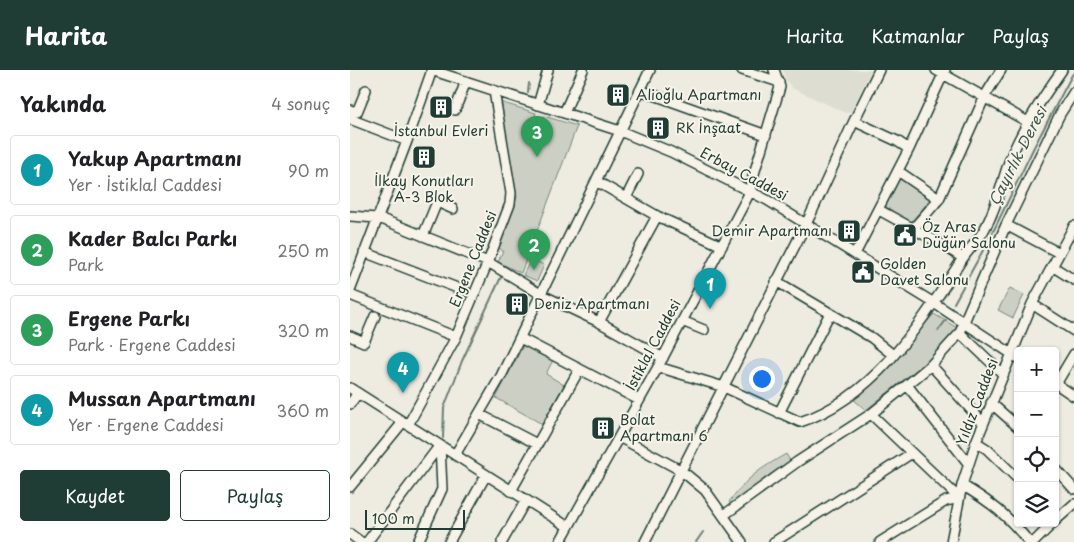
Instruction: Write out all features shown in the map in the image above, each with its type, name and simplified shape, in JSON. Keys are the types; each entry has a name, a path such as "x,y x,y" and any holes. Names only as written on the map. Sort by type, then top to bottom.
{"street":[{"path":"350,291 432,70"},
{"name":"Erbay Caddesi","path":"432,70 620,131 671,152 750,192 805,223 1014,355"},
{"path":"538,105 548,70"},
{"path":"564,113 583,70"},
{"path":"455,455 502,376 650,70"},
{"path":"742,70 778,82"},
{"name":"İstiklal Caddesi","path":"560,542 663,358 750,192 780,88 774,70"},
{"path":"645,542 724,387 879,70"},
{"path":"913,229 939,199 984,96 1002,70"},
{"path":"658,367 724,387 800,422 811,418 857,391 893,355 934,303 963,258 983,232 993,213 1010,159 1028,122 1062,70"},
{"path":"855,254 909,149 941,71 1028,122"},
{"path":"455,110 466,82"},
{"path":"350,110 357,112 366,90"},
{"path":"640,90 766,135"},
{"name":"Ergene Caddesi","path":"350,487 405,423 456,337 488,262 511,198 494,91"},
{"path":"719,509 871,414 931,365 960,334 1006,225 1060,114 1074,92"},
{"path":"350,119 407,141"},
{"path":"854,121 897,141 909,149"},
{"path":"898,171 939,199"},
{"path":"626,198 638,174"},
{"path":"596,181 657,216 722,246"},
{"path":"423,236 437,202 453,209"},
{"path":"879,210 963,258"},
{"path":"350,216 377,218 488,262 542,294 599,322 663,358"},
{"path":"599,322 657,216"},
{"path":"1006,225 1059,253"},
{"name":"Yıldız Caddesi","path":"1017,347 1032,304 1074,226"},
{"path":"364,252 465,291"},
{"path":"1052,266 1074,280"},
{"path":"776,281 872,338 893,355"},
{"path":"350,295 456,337"},
{"path":"1032,304 1074,331"},
{"path":"779,413 830,313"},
{"path":"350,336 364,342 375,316"},
{"path":"682,321 704,330"},
{"path":"960,334 1003,374"},
{"path":"520,338 639,400"},
{"path":"1059,378 1074,354"},
{"name":"Yıldız Caddesi","path":"951,542 968,463 1003,374 1014,355"},
{"path":"931,365 983,422"},
{"path":"511,491 579,370"},
{"path":"907,385 968,463"},
{"path":"1059,385 1074,396"},
{"path":"350,404 354,391 568,526"},
{"path":"991,403 1014,423"},
{"path":"479,414 537,444"},
{"path":"871,414 959,498 946,502 880,542"},
{"path":"619,436 682,471 705,490 742,542"},
{"path":"976,442 987,449 1014,475"},
{"path":"367,542 440,445"},
{"path":"418,542 442,489 440,445"},
{"path":"774,542 912,454"},
{"path":"1059,472 1074,489"},
{"path":"449,542 486,475"},
{"path":"962,486 1000,510 1029,542"},
{"path":"502,542 526,500"},
{"path":"1059,518 1074,504"},
{"path":"1034,542 1050,527"},
{"path":"350,534 361,542"}],"shaded area":[{"path":"783,70 871,70 851,112 846,113 792,88 785,79"},
{"path":"500,102 536,113 534,119 542,122 544,116 577,126 521,273 498,262 503,251 499,248 517,197"},
{"path":"899,177 931,199 910,223 885,206"},
{"path":"531,259 544,265 537,281 523,275"},
{"path":"1010,288 1024,295 1013,318 998,310"},
{"path":"934,314 959,329 932,357 866,410 853,399 874,381"},
{"path":"524,344 553,360 546,374 564,385 542,424 496,398"},
{"path":"786,454 792,464 731,504 729,502 741,486 754,475"}],"waterway":[{"name":"Çayırlık Deresi","path":"954,303 992,234 1034,147 1074,73"},
{"path":"528,92 529,83"},
{"path":"443,438 444,408 462,361 502,275"},
{"name":"Çayırlık Deresi","path":"938,331 946,320"},
{"name":"Çayırlık Deresi","path":"696,542 703,532"}],"place":[{"name":"Alioğlu Apartmanı","path":"618,95"},
{"name":"İstanbul Evleri","path":"441,107"},
{"name":"RK İnşaat","path":"658,128"},
{"name":"İlkay Konutları A-3 Blok","path":"424,157"},
{"name":"Ergene Parkı","path":"537,157"},
{"name":"Demir Apartmanı","path":"849,231"},
{"name":"Öz Aras Düğün Salonu","path":"905,235"},
{"name":"Kader Balcı Parkı","path":"534,270"},
{"name":"Golden Davet Salonu","path":"863,272"},
{"name":"Deniz Apartmanı","path":"517,304"},
{"name":"Yakup Apartmanı","path":"710,309"},
{"name":"Mussan Apartmanı","path":"403,393"},
{"name":"Bolat Apartmanı 6","path":"603,428"}]}
